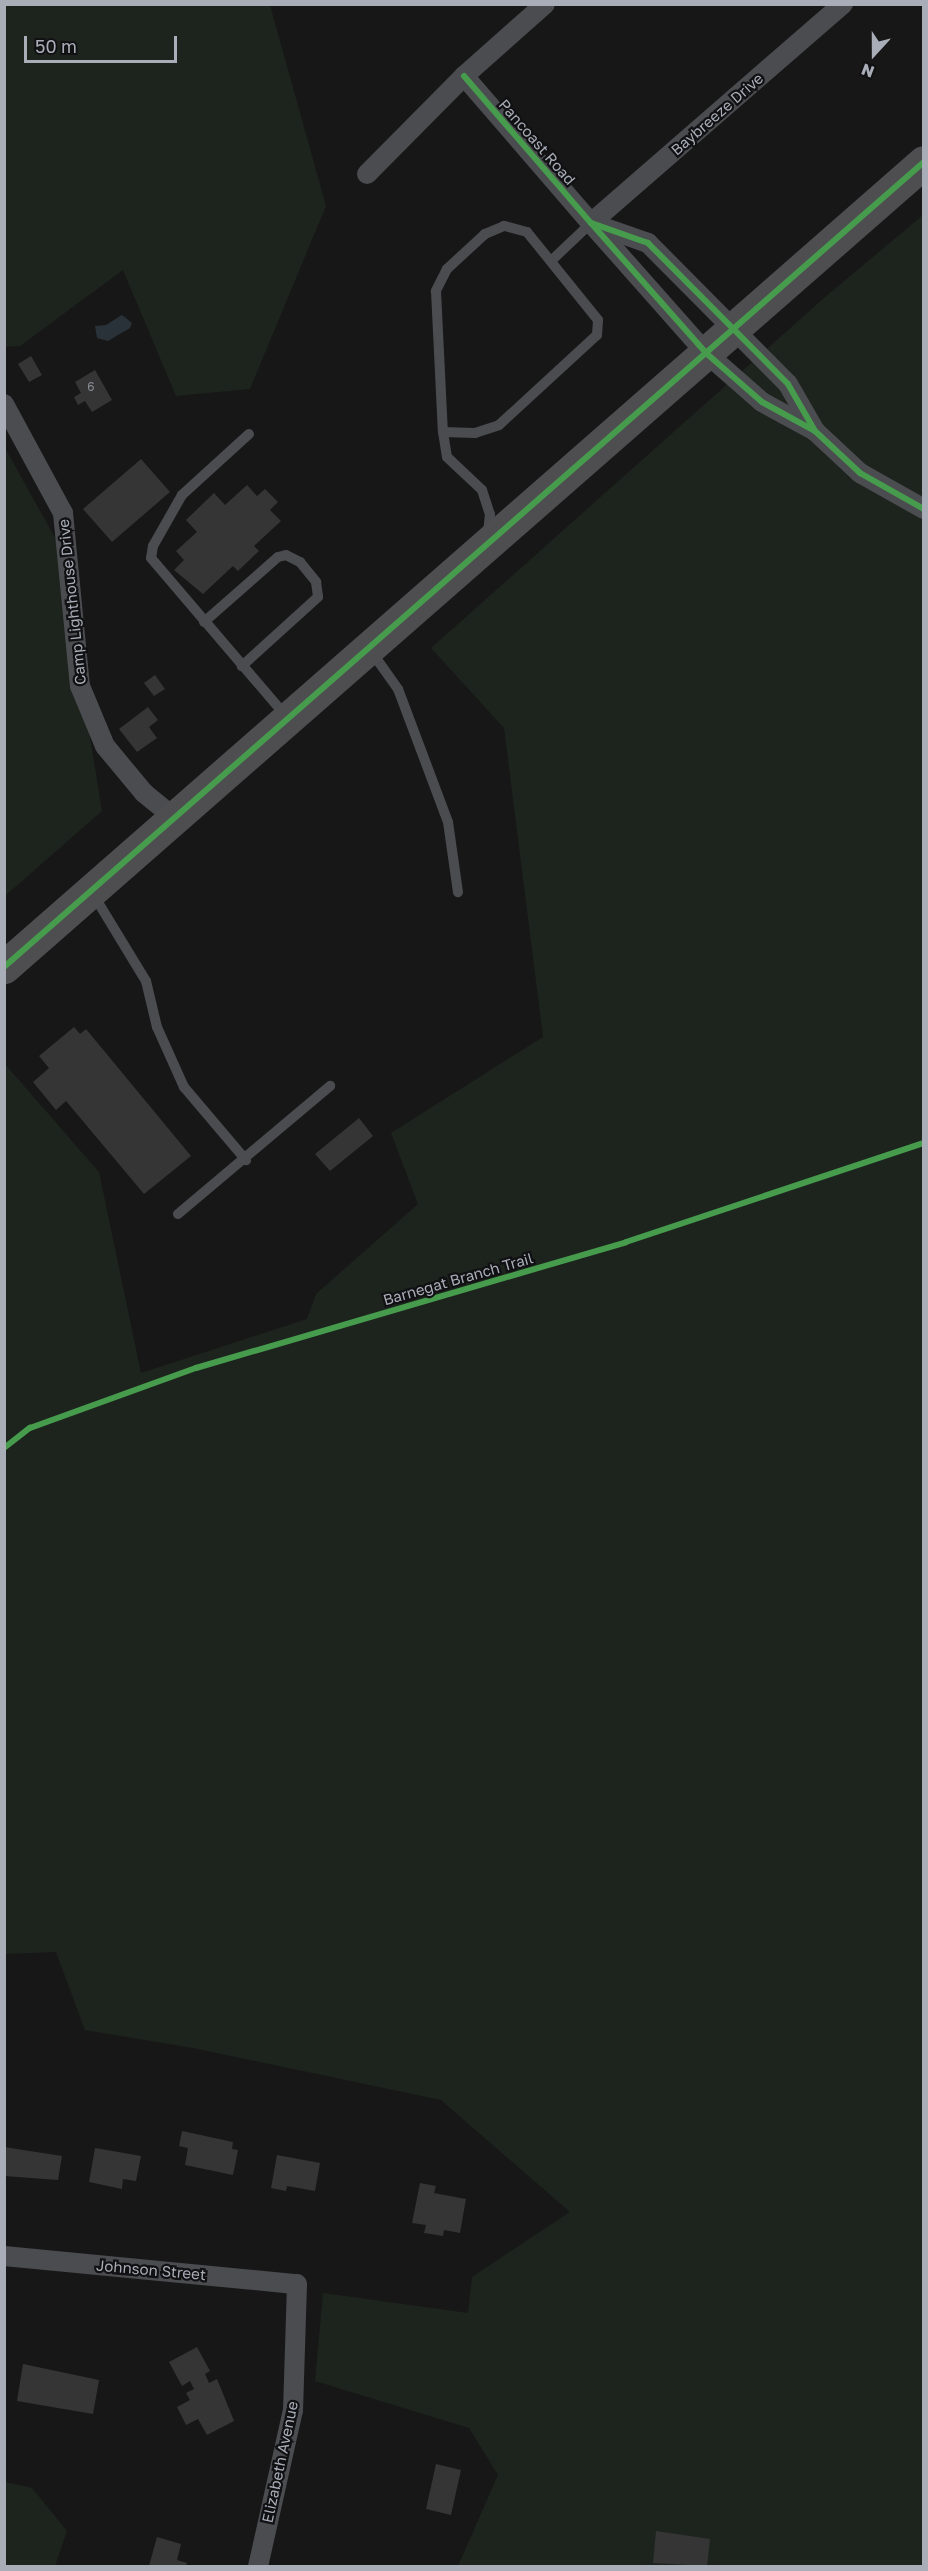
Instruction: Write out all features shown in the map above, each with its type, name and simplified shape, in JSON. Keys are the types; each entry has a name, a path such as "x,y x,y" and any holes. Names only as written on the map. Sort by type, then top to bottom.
{"highway":[{"path":"4,967 486,542 924,162"}],"street":[{"path":"367,174 464,76 545,4"},
{"name":"Baybreeze Drive","path":"591,223 843,4"},
{"name":"Pancoast Road","path":"464,76 706,353 762,402 815,431 860,473 924,509"},
{"name":"Pancoast Road","path":"591,223 648,243 788,384 815,431"},
{"name":"Camp Lighthouse Drive","path":"4,404 63,513 80,686 105,747 144,793 174,817"},
{"name":"Johnson Street","path":"4,2256 297,2284"},
{"name":"Elizabeth Avenue","path":"258,2566 293,2410 297,2284"}],"lane":[{"path":"552,260 591,223"},
{"path":"443,432 475,433 499,425 597,335 598,320 552,260 527,232 504,226 485,234 447,269 436,291 443,432 447,457 482,490 488,504 486,542"},
{"path":"249,434 182,495 153,546 152,558 157,569 287,717"},
{"path":"204,622 278,557 286,555 300,562 316,582 318,597 242,666"},
{"path":"368,646 398,690 432,778 448,822 458,892"},
{"path":"91,891 146,981 157,1027 184,1087 246,1160"},
{"path":"178,1214 246,1160 330,1086"}],"shaded area":[{"path":"4,5 270,5 326,206 250,389 176,396 123,270 20,346 5,347"},
{"path":"923,215 923,2566 458,2566 498,2475 469,2428 315,2381 323,2293 468,2313 472,2277 570,2212 441,2100 193,2048 85,2030 56,1952 5,1954 4,1063 99,1172 141,1373 307,1319 316,1294 418,1204 391,1133 543,1037 504,728 431,648 824,298"},
{"path":"122,315 132,323 130,328 108,341 97,338 95,326 106,325"},
{"path":"4,446 59,545 102,811 5,896"},
{"path":"5,2482 32,2488 67,2531 55,2566 5,2566"}],"building":[{"path":"31,356 42,375 29,382 18,364"},
{"path":"95,370 112,400 92,412 85,401 78,405 74,397 81,393 75,382"},
{"path":"141,459 170,492 112,542 83,509"},
{"path":"247,485 257,496 265,489 278,502 270,510 281,521 254,546 259,551 238,571 233,566 203,594 174,570 184,560 176,551 197,532 186,520 214,493 225,505"},
{"path":"155,675 165,689 154,696 144,683"},
{"path":"148,707 158,720 149,727 157,738 137,752 119,729"},
{"path":"74,1027 80,1034 86,1029 191,1156 144,1194 66,1101 56,1110 33,1082 49,1068 39,1056"},
{"path":"359,1118 373,1136 330,1171 315,1154"},
{"path":"182,2131 233,2142 232,2149 238,2150 233,2175 185,2165 188,2148 179,2146"},
{"path":"4,2147 62,2156 58,2180 4,2176"},
{"path":"95,2148 141,2156 136,2181 123,2179 122,2189 89,2182"},
{"path":"277,2155 320,2163 315,2191 287,2186 286,2191 271,2188"},
{"path":"420,2183 436,2186 434,2193 466,2199 460,2233 444,2230 443,2236 424,2233 426,2225 412,2223"},
{"path":"197,2347 210,2371 205,2374 209,2383 217,2379 234,2421 207,2435 198,2419 186,2425 177,2407 190,2400 186,2393 194,2389 190,2381 182,2386 169,2362"},
{"path":"23,2364 99,2380 93,2414 17,2401"},
{"path":"436,2464 461,2470 451,2515 426,2509"},
{"path":"656,2531 710,2539 707,2566 653,2563"},
{"path":"157,2537 181,2544 177,2560 187,2563 186,2566 149,2566"}],"cycle path":[{"path":"464,76 591,223 706,353 762,402 815,431 788,384 648,243 591,223"},
{"path":"4,967 924,162"},
{"path":"815,431 860,473 924,509"},
{"name":"Barnegat Branch Trail","path":"4,1448 30,1428 196,1368 626,1242 924,1143"}]}
